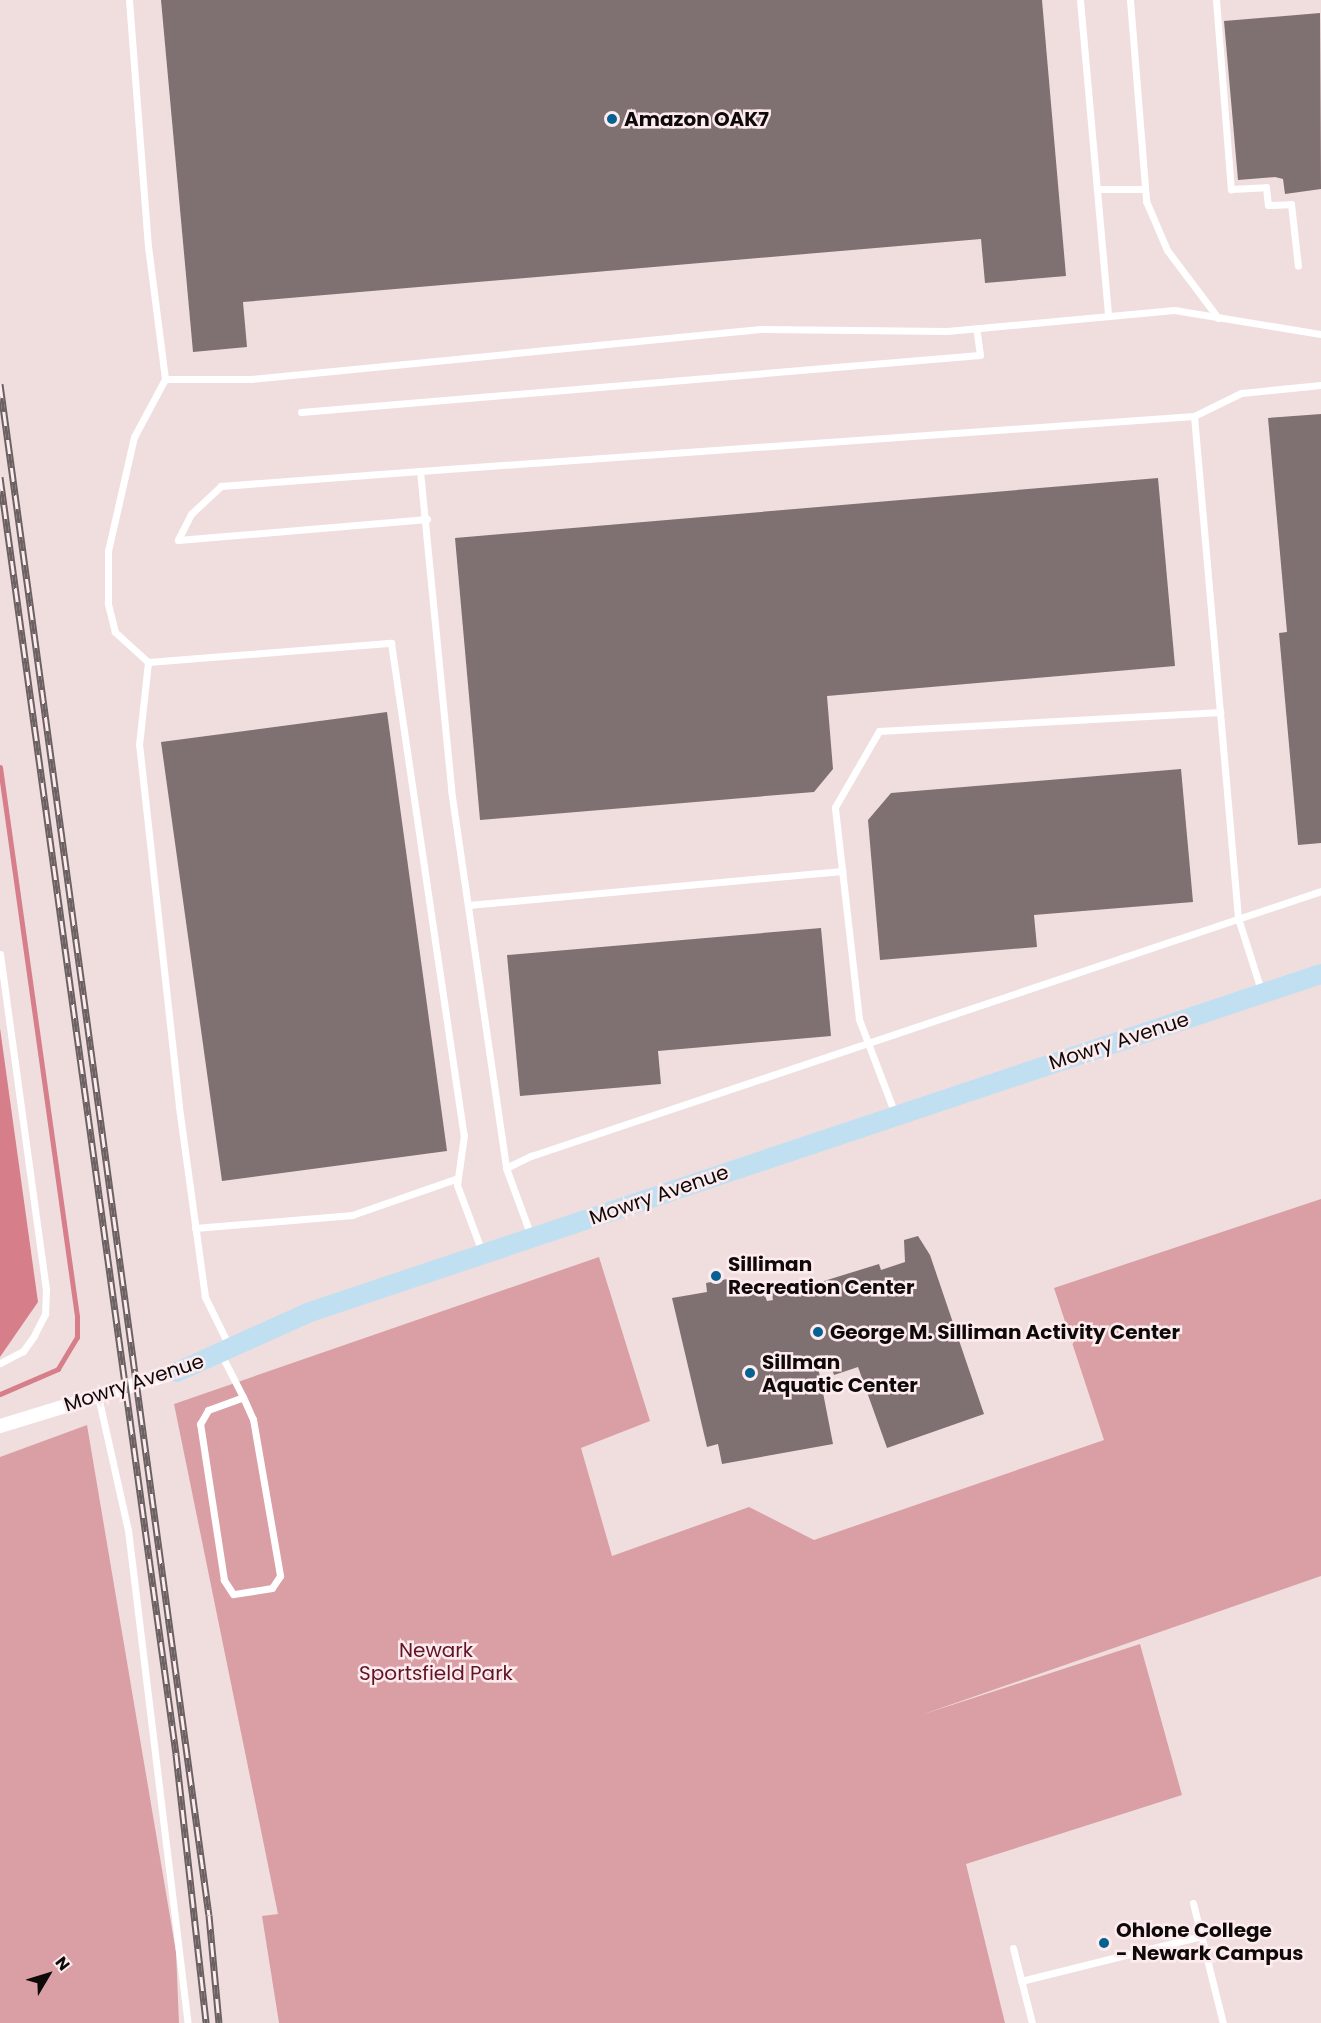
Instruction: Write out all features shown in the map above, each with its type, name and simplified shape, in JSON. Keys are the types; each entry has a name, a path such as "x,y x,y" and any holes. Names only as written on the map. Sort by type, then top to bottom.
{"main road":[{"name":"Mowry Avenue","path":"177,1372 310,1312 1321,974"}],"street":[{"name":"Mowry Avenue","path":"0,1426 177,1372"}],"lane":[{"path":"129,0 148,246 165,379 134,437 112,514 108,551 108,603 116,632 148,662 391,643 464,1135 458,1178 483,1254"},
{"path":"1080,0 1108,316"},
{"path":"1130,0 1145,189 1152,220 1167,250 1218,318"},
{"path":"1216,0 1231,189 1266,187 1268,205 1291,204 1298,266"},
{"path":"1096,189 1145,189"},
{"path":"165,379 251,379 761,329 976,328 1174,310 1321,334"},
{"path":"301,412 981,355 976,328"},
{"path":"427,519 178,540 191,514 221,486 1194,416 1241,393 1321,385"},
{"path":"1194,416 1238,918 1262,994"},
{"path":"420,471 427,519 451,790 506,1168 531,1238"},
{"path":"148,662 139,745 204,1297 253,1419 280,1576 272,1588 234,1594 224,1580 200,1424 208,1410 243,1397"},
{"path":"896,1116 859,1019 835,807 879,730 1220,712"},
{"path":"468,905 843,872"},
{"path":"506,1168 1321,891"},
{"path":"0,954 46,1288 45,1314 34,1336 23,1351 0,1363"},
{"path":"195,1228 352,1215 458,1178"},
{"path":"98,1396 128,1530 177,1903 188,2023"},
{"path":"1193,1903 1223,2023"},
{"path":"1022,1981 1201,1936"},
{"path":"1013,1948 1032,2023"}],"green space":[{"name":"Newark Sportsfield Park","path":"1321,1199 1321,1576 921,1715 1140,1644 1182,1795 966,1864 1005,2023 279,2023 262,1916 278,1914 174,1404 599,1257 650,1421 581,1448 612,1556 749,1507 814,1540 1104,1440 1054,1288"},
{"path":"87,1425 176,1952 179,2023 0,2023 0,1457"}],"shaded area":[{"path":"0,1028 38,1302 0,1357"}],"building":[{"name":"Amazon OAK7","path":"161,0 1042,0 1066,276 985,283 981,239 243,302 247,347 193,352"},
{"path":"1320,13 1321,189 1285,194 1283,179 1275,177 1238,180 1224,21"},
{"path":"1321,414 1321,843 1298,845 1279,633 1287,632 1268,418"},
{"path":"1158,478 1175,666 827,696 833,769 814,792 480,820 455,538"},
{"path":"387,712 447,1151 222,1181 161,742"},
{"path":"1181,769 1193,902 1034,915 1037,947 880,960 868,820 891,793"},
{"path":"821,928 831,1036 658,1051 661,1084 520,1096 507,955"},
{"name":"George M. Silliman Activity Center","path":"918,1236 930,1255 984,1414 887,1448 858,1367 834,1375 830,1363 818,1367 833,1444 722,1464 718,1444 707,1447 672,1298 707,1292 706,1283 733,1278 735,1287 760,1282 767,1301 773,1300 771,1289 780,1282 789,1283 795,1297 800,1295 798,1289 879,1264 881,1270 905,1262 904,1240"}],"waterway":[{"path":"0,767 77,1316 77,1337 58,1369 0,1394"}],"railway":[{"path":"0,384 209,1915 219,2023"},
{"path":"0,477 176,1754 206,2023"}],"place":[{"name":"Amazon OAK7","path":"612,119"},
{"name":"Silliman Recreation Center","path":"716,1276"},
{"name":"George M. Silliman Activity Center","path":"818,1332"},
{"name":"Sillman Aquatic Center","path":"750,1373"},
{"name":"Ohlone College - Newark Campus","path":"1104,1943"}]}
